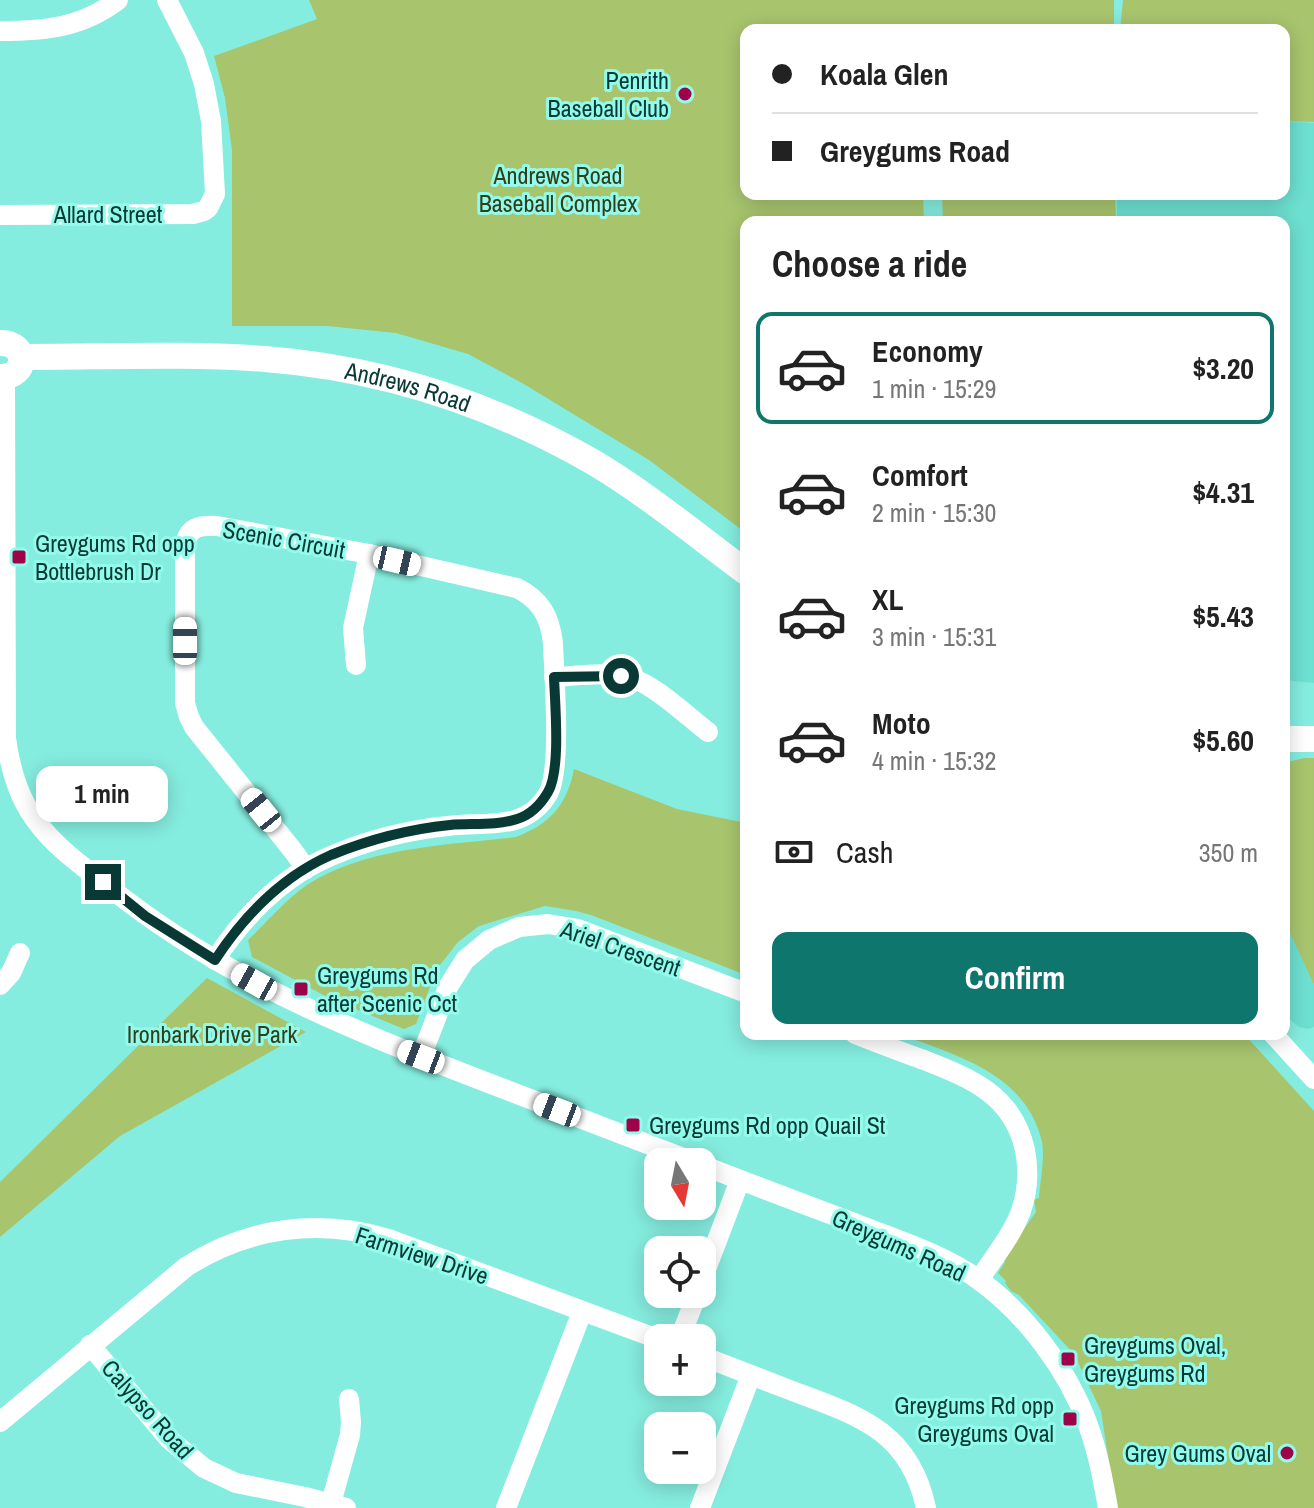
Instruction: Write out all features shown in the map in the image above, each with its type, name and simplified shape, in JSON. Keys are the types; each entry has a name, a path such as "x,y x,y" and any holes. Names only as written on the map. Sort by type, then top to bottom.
{"main road":[{"name":"Andrews Road","path":"7,364 210,356 265,359 347,370 427,389 527,428 594,463 740,568"},
{"path":"1290,739 1314,739"}],"street":[{"path":"0,31 49,30 69,25 100,12 118,0"},
{"name":"Allard Street","path":"0,215 193,214 204,211 211,203 215,194 214,143 208,99 194,53 167,0"},
{"path":"7,364 2,590 5,767 38,825 145,916 273,992 421,1057 658,1148"},
{"name":"Scenic Circuit","path":"215,960 253,910 277,889 330,856 391,836 446,826 506,822 522,817 543,800 554,779 556,764 553,643 550,622 543,610 529,594 510,586 369,554 217,526 187,525 187,714 306,869"},
{"path":"356,665 353,628 369,554"},
{"path":"554,677 614,675 634,679 655,691 708,732"},
{"name":"Ariel Crescent","path":"421,1057 448,987 465,960 489,940 519,927 548,924 578,929 740,991"},
{"path":"0,985 11,973 20,953"},
{"path":"871,1040 979,1084 1004,1106 1017,1126 1028,1167 1025,1198 1013,1229 979,1280"},
{"path":"1280,1040 1311,1069"},
{"name":"Greygums Road","path":"716,1171 917,1247 979,1280 1021,1319 1066,1378 1092,1434 1108,1508"},
{"path":"716,1243 740,1180"},
{"name":"Farmview Drive","path":"0,1422 186,1267 217,1249 285,1229 335,1228 389,1239 644,1334"},
{"path":"506,1508 582,1312"},
{"name":"Calypso Road","path":"90,1345 169,1439 204,1468 236,1483 339,1506"},
{"path":"716,1361 848,1411 883,1433 908,1461 921,1488 926,1508"},
{"path":"700,1508 751,1375"},
{"path":"339,1506 351,1429 349,1399"}],"shaded area":[{"path":"1290,121 1314,123 1314,683 1290,681 1290,216 1117,216 1117,200 1290,200"},
{"path":"1290,933 1314,985 1314,1027 1299,1027 1290,1020"}],"green space":[{"name":"Andrews Road Baseball Complex","path":"309,0 1114,0 1114,24 740,24 740,200 923,200 924,216 740,216 740,528 649,460 468,354 396,333 327,326 232,326 232,150 225,98 214,56 317,19"},
{"path":"1123,0 1314,0 1314,122 1290,121 1290,24 1121,24"},
{"path":"942,200 1115,200 1116,216 943,216"},
{"path":"1314,758 1314,985 1290,933 1290,762"},
{"path":"574,769 677,809 740,822 740,973 591,915 545,906 479,926 458,942 434,976 416,1024 404,1029 329,998 252,957 248,940 284,904 307,885 330,872 381,855 516,837 538,826 555,812 571,782"},
{"name":"Ironbark Drive Park","path":"207,978 306,1032 120,1136 0,1237 0,1182"},
{"path":"916,1040 1249,1040 1314,1111 1314,1508 1116,1508 1101,1411 1074,1354 1019,1295 1011,1291 998,1273 1005,1262 1003,1258 1036,1212 1034,1200 1039,1198 1043,1148 1034,1118 1005,1083 944,1050"}],"place":[{"name":"Penrith Baseball Club","path":"685,94"},
{"name":"Greygums Rd opp Bottlebrush Dr","path":"19,557"},
{"name":"Greygums Rd after Scenic Cct","path":"301,989"},
{"name":"Greygums Rd opp Quail St","path":"633,1125"},
{"name":"Greygums Oval, Greygums Rd","path":"1068,1359"},
{"name":"Greygums Rd opp Greygums Oval","path":"1070,1419"},
{"name":"Grey Gums Oval","path":"1287,1453"}],"route":[{"path":"103,882 145,916 215,960 263,900 330,856 391,836 446,826 506,822 530,812 543,800 554,779 554,677 621,676"}]}
